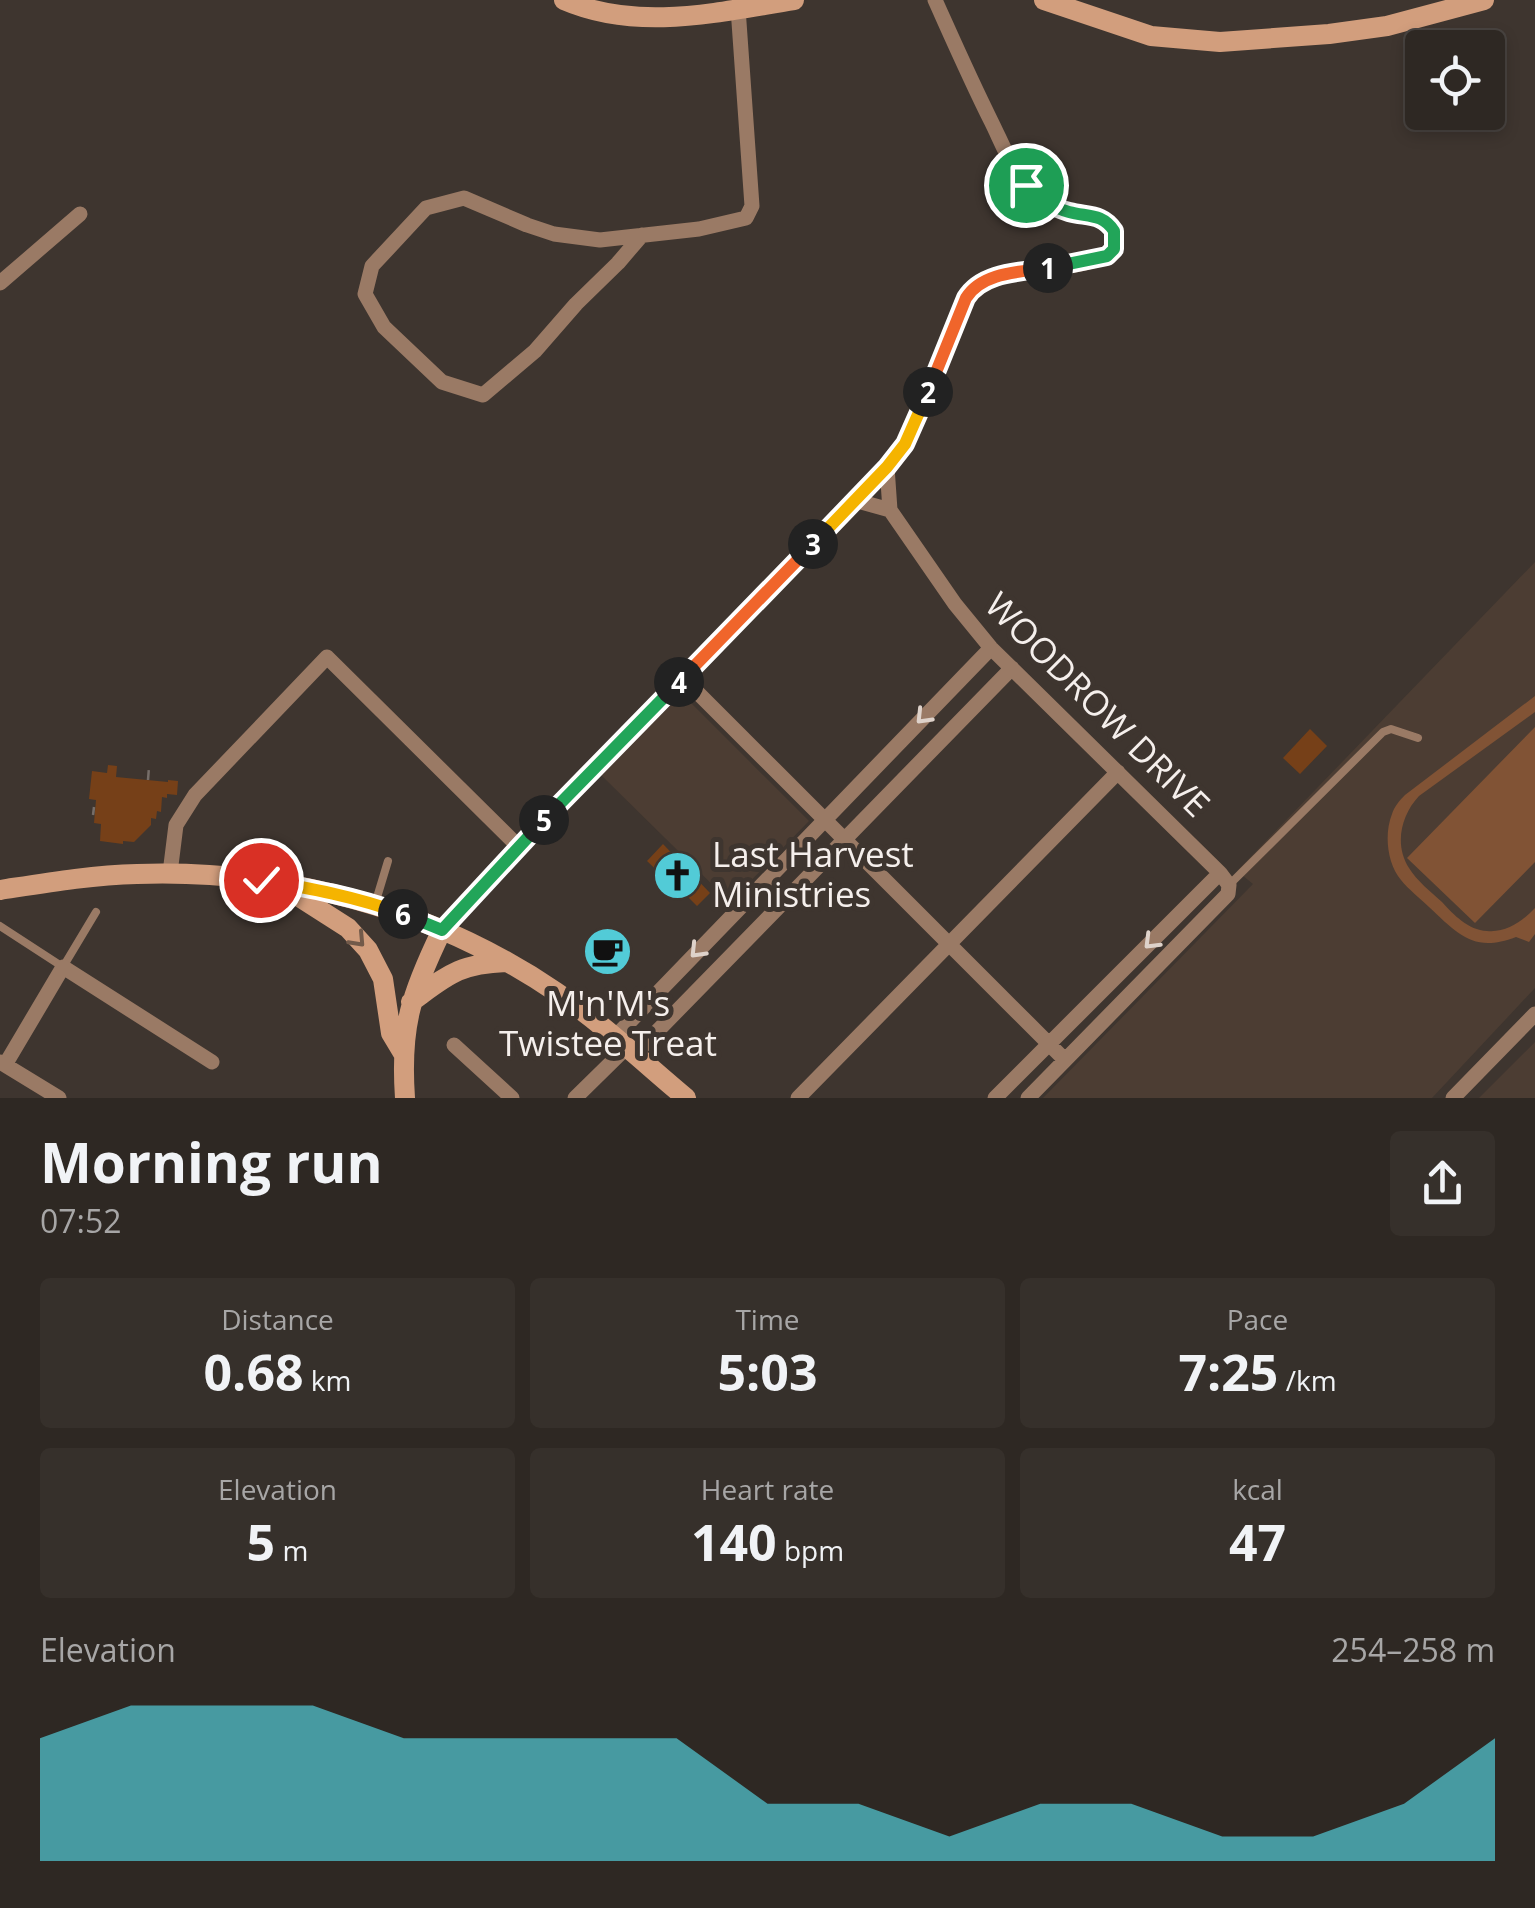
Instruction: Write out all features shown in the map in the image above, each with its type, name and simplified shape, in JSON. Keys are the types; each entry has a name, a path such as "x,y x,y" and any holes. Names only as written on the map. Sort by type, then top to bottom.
{"main road":[{"path":"564,0 632,18 689,15 794,0"},
{"path":"1044,0 1151,36 1220,42 1387,26 1484,0"},
{"path":"0,890 132,874 216,875 280,883 375,904 508,962 554,991 686,1098"},
{"path":"280,883 348,928 368,950 383,980 391,1033 403,1053"},
{"path":"404,1098 403,1053 411,1003 442,930"},
{"path":"411,1003 467,966 508,962"}],"street":[{"path":"442,930 518,846 887,467 910,436 972,289 986,280 1102,258 1114,249 1114,231 1103,219 1055,207 1026,185 935,0"},
{"path":"642,235 535,352 483,395 442,382 384,327 365,294 372,266 426,208 464,198 527,226 600,240 642,235 698,229 746,218 751,211 738,8"},
{"path":"0,283 80,214"},
{"path":"854,500 890,510 887,467"},
{"name":"WOODROW DRIVE","path":"890,510 955,604 991,648 1227,882"},
{"path":"575,1098 824,819 991,648"},
{"path":"170,874 176,825 195,794 327,657 518,846"},
{"path":"625,1046 845,840 1012,668"},
{"path":"682,678 1065,1060"},
{"path":"798,1098 1118,772"},
{"path":"995,1098 1227,882"},
{"path":"1028,1098 1227,882"},
{"path":"60,1098 2,1063 63,967 212,1062"},
{"path":"1457,1097 1535,1014"},
{"path":"454,1045 512,1098"}],"lane":[{"path":"1227,882 1382,732 1391,729 1418,738"},
{"path":"375,904 388,861"},
{"path":"0,926 63,967 96,912"}],"path":[{"path":"148,780 149,767"},
{"path":"93,815 94,807"}],"shaded area":[{"path":"1535,562 1535,988 1432,1098 1043,1098 1253,884 1237,871"},
{"path":"682,694 809,821 730,902 601,775"},
{"path":"1535,696 1535,712 1419,796 1402,830 1404,859 1412,873 1468,925 1480,930 1501,930 1520,922 1535,908 1535,934 1529,942 1516,937 1478,942 1449,926 1401,880 1390,857 1390,822 1405,795"},
{"path":"1535,727 1535,862 1475,923 1407,858"},
{"path":"1535,1042 1535,1098 1479,1098"}],"building":[{"path":"1310,729 1327,746 1300,774 1283,758"},
{"path":"108,765 117,766 116,777 178,781 177,795 162,797 161,812 157,811 156,819 151,818 151,825 134,842 100,841 101,824 94,823 96,800 89,799 92,771 107,773"},
{"name":"Last Harvest Ministries","path":"663,844 710,893 697,906 647,861"}],"place":[{"name":"Last Harvest Ministries","path":"677,875"},
{"name":"M'n'M's Twistee Treat","path":"608,952"}],"route":[{"path":"261,880 375,904 442,930 518,846 887,467 910,436 972,289 986,280 1102,258 1114,249 1116,236 1108,222 1048,204 1026,185"}]}
